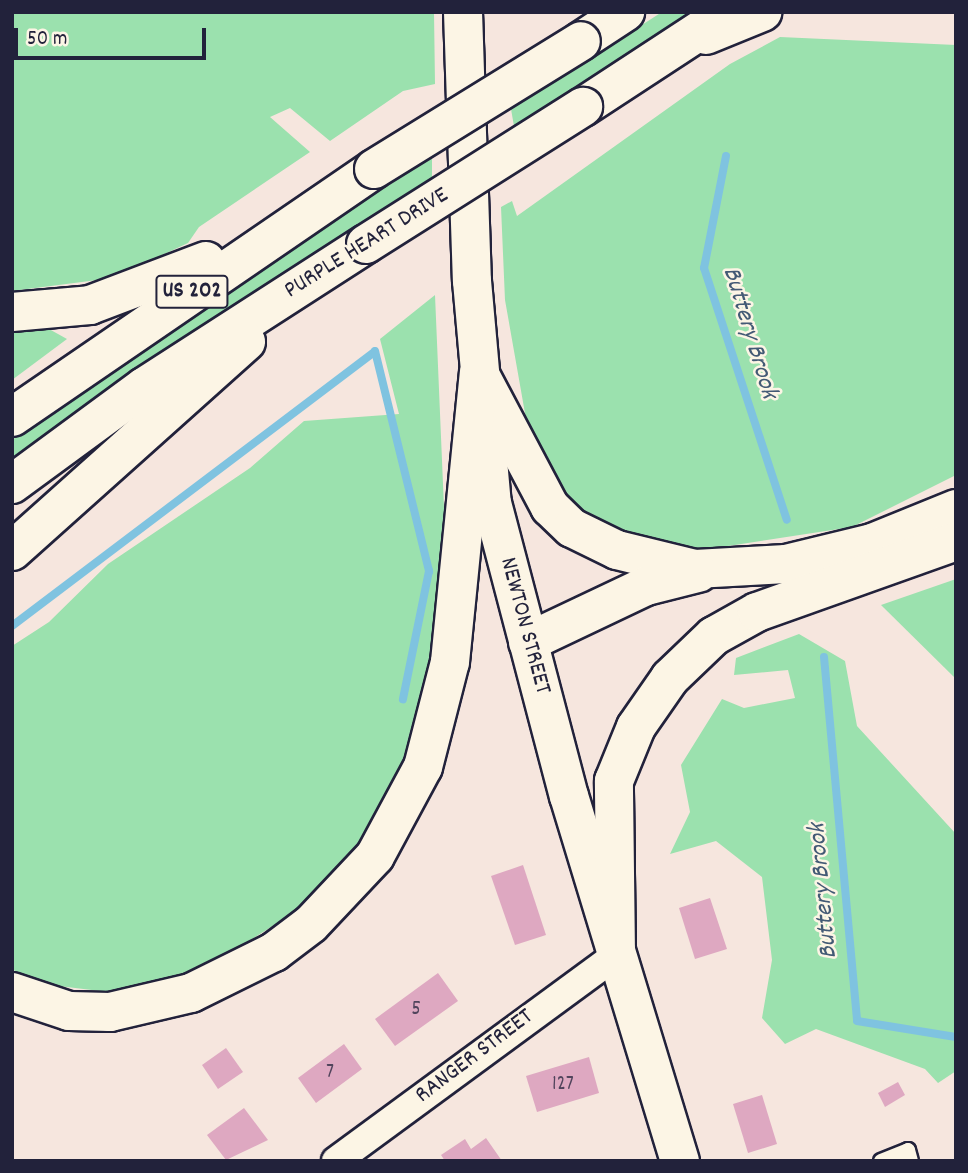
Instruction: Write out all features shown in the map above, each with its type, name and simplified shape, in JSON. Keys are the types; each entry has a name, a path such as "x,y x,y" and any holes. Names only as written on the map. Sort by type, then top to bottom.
{"main road":[{"name":"NEWTON STREET","path":"463,12 485,464 528,642 616,955 681,1161"},
{"name":"US 202","path":"12,417 374,169 625,12"},
{"name":"PURPLE HEART DRIVE","path":"12,484 313,277 728,12"},
{"path":"675,47 762,12"},
{"path":"12,312 64,310 117,297 292,225"},
{"path":"12,551 313,277"},
{"path":"479,373 515,449 559,518 617,550 713,569"},
{"path":"12,992 69,1012 110,1012 191,993 254,963 311,925 375,856 423,767 450,662 479,373"},
{"path":"528,642 646,586 713,569 821,557 956,509"},
{"path":"616,955 614,781 636,727 670,678 714,636 757,612 956,541"}],"street":[{"name":"RANGER STREET","path":"337,1161 616,955"}],"lane":[{"path":"881,1161 908,1150 911,1161"}],"green space":[{"path":"12,12 434,12 435,84 403,91 330,141 290,108 270,117 310,152 199,227 188,243 113,278 12,291"},
{"path":"662,12 702,12 515,132 511,109"},
{"path":"780,37 956,45 956,475 852,527 689,552 621,542 566,503 532,453 505,300 501,207 512,201 517,216 730,64"},
{"path":"432,157 432,183 12,466 12,440 164,331"},
{"path":"435,295 446,555 438,645 394,793 362,846 309,903 192,977 133,995 34,983 12,969 12,646 49,622 108,564 250,468 304,421 399,414 380,339"},
{"path":"12,328 49,329 67,339 12,380"},
{"path":"956,579 956,679 881,605"},
{"path":"799,634 845,661 857,726 956,834 956,1071 938,1083 925,1069 816,1029 785,1044 762,1018 772,960 762,877 716,841 670,854 690,812 681,765 722,699 744,708 795,698 788,670 734,675 736,658"}],"building":[{"path":"523,865 546,935 515,945 491,876"},
{"path":"710,898 727,949 695,959 679,908"},
{"path":"438,973 458,1001 395,1046 375,1019"},
{"path":"344,1044 362,1069 316,1103 298,1078"},
{"path":"226,1048 243,1072 218,1089 202,1065"},
{"path":"589,1057 599,1093 537,1112 526,1076"},
{"path":"898,1082 905,1095 885,1107 878,1093"},
{"path":"762,1095 777,1144 748,1153 733,1104"},
{"path":"244,1108 268,1140 226,1160 207,1135"},
{"path":"486,1138 502,1161 445,1161 441,1155 465,1139 471,1149"}],"waterway":[{"name":"Buttery Brook","path":"726,156 704,268 787,520"},
{"path":"12,626 375,351 429,571 403,699"},
{"name":"Buttery Brook","path":"824,657 857,1021 956,1037"}]}
